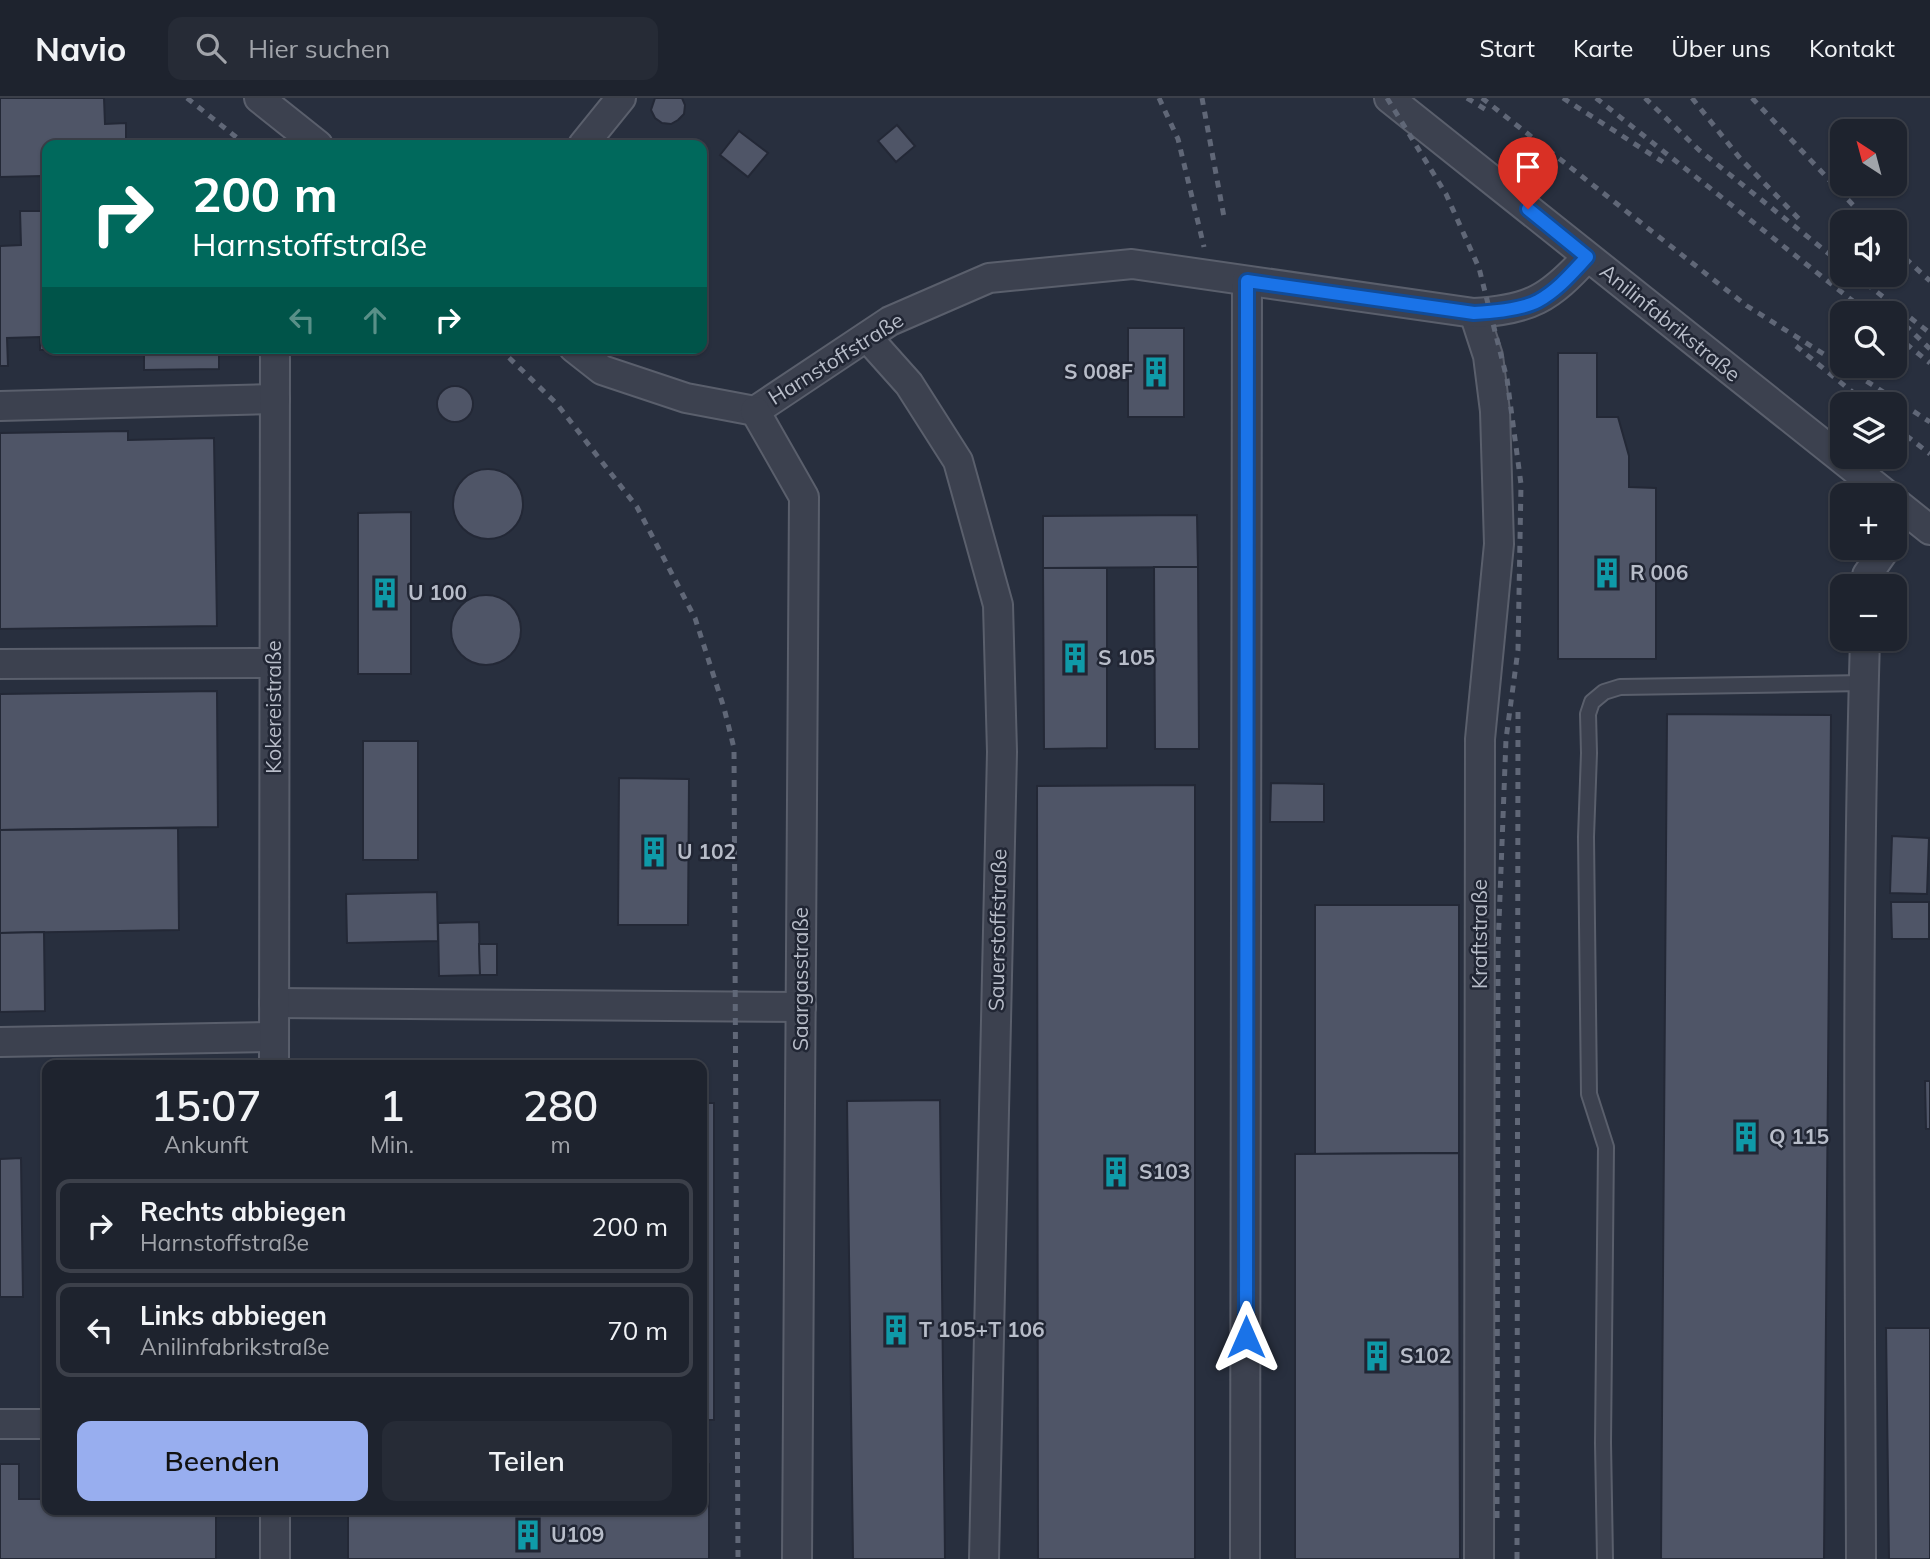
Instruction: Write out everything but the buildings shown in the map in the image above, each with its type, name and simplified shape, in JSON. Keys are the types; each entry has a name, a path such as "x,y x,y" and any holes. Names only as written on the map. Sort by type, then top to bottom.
{"street":[{"path":"259,98 312,140"},
{"path":"587,140 621,98"},
{"name":"Anilinfabrikstraße","path":"1389,98 1871,483"},
{"name":"Harnstoffstraße","path":"582,354 602,370 685,398 755,411 890,321 989,278 1132,264 1474,313 1537,302 1564,282 1587,257"},
{"path":"1245,1559 1247,281"},
{"name":"Kraftstraße","path":"1474,313 1488,356 1495,411 1499,544 1480,739 1479,1559"},
{"name":"Sauerstoffstraße","path":"867,337 909,384 958,461 998,605 1002,752 984,1559"},
{"name":"Kokereistraße","path":"274,1060 275,354"},
{"path":"0,406 275,399"},
{"name":"Saargasstraße","path":"755,411 804,497 797,1559"},
{"path":"1861,1559 1860,1015 1865,651"},
{"path":"0,664 274,663"},
{"path":"274,1003 801,1007"},
{"path":"0,1042 64,1053 274,1037"},
{"path":"0,1424 42,1424"},
{"path":"275,1515 275,1559"}],"lane":[{"path":"1605,1559 1603,1443 1606,1147 1589,1094 1586,837 1588,714 1592,702 1604,692 1620,687 1864,683"}],"railway":[{"path":"187,98 240,140"},
{"path":"1159,98 1178,139 1204,247"},
{"path":"1202,98 1224,217"},
{"path":"1387,98 1446,194 1479,268 1507,379 1521,484 1518,650 1506,739 1498,948 1497,1521"},
{"path":"1467,98 1488,111"},
{"path":"1482,98 1747,306 1830,358"},
{"path":"1563,98 1663,162"},
{"path":"1596,98 1853,301"},
{"path":"1645,98 1699,150 1830,255"},
{"path":"1692,98 1739,157 1801,221"},
{"path":"1752,98 1858,210"},
{"path":"1907,260 1930,281"},
{"path":"1871,287 1930,333"},
{"path":"1907,327 1930,349"},
{"path":"1907,345 1930,363"},
{"path":"1796,346 1852,392"},
{"path":"505,354 557,404 637,507 695,618 734,748 738,1559"},
{"path":"1862,378 1930,422"},
{"path":"1907,436 1930,454"},
{"path":"1517,1559 1518,710"}],"place":[{"name":"S 008F","path":"1156,372"},
{"name":"R 006","path":"1607,573"},
{"name":"U 100","path":"385,593"},
{"name":"S 105","path":"1075,658"},
{"name":"U 102","path":"654,852"},
{"name":"Q 115","path":"1746,1137"},
{"name":"S103","path":"1116,1172"},
{"name":"T 105+T 106","path":"896,1330"},
{"name":"S102","path":"1377,1356"},
{"name":"U109","path":"528,1535"}],"route":[{"path":"1246,1337 1247,281 1474,313 1537,302 1564,282 1587,257 1528,209"}]}
